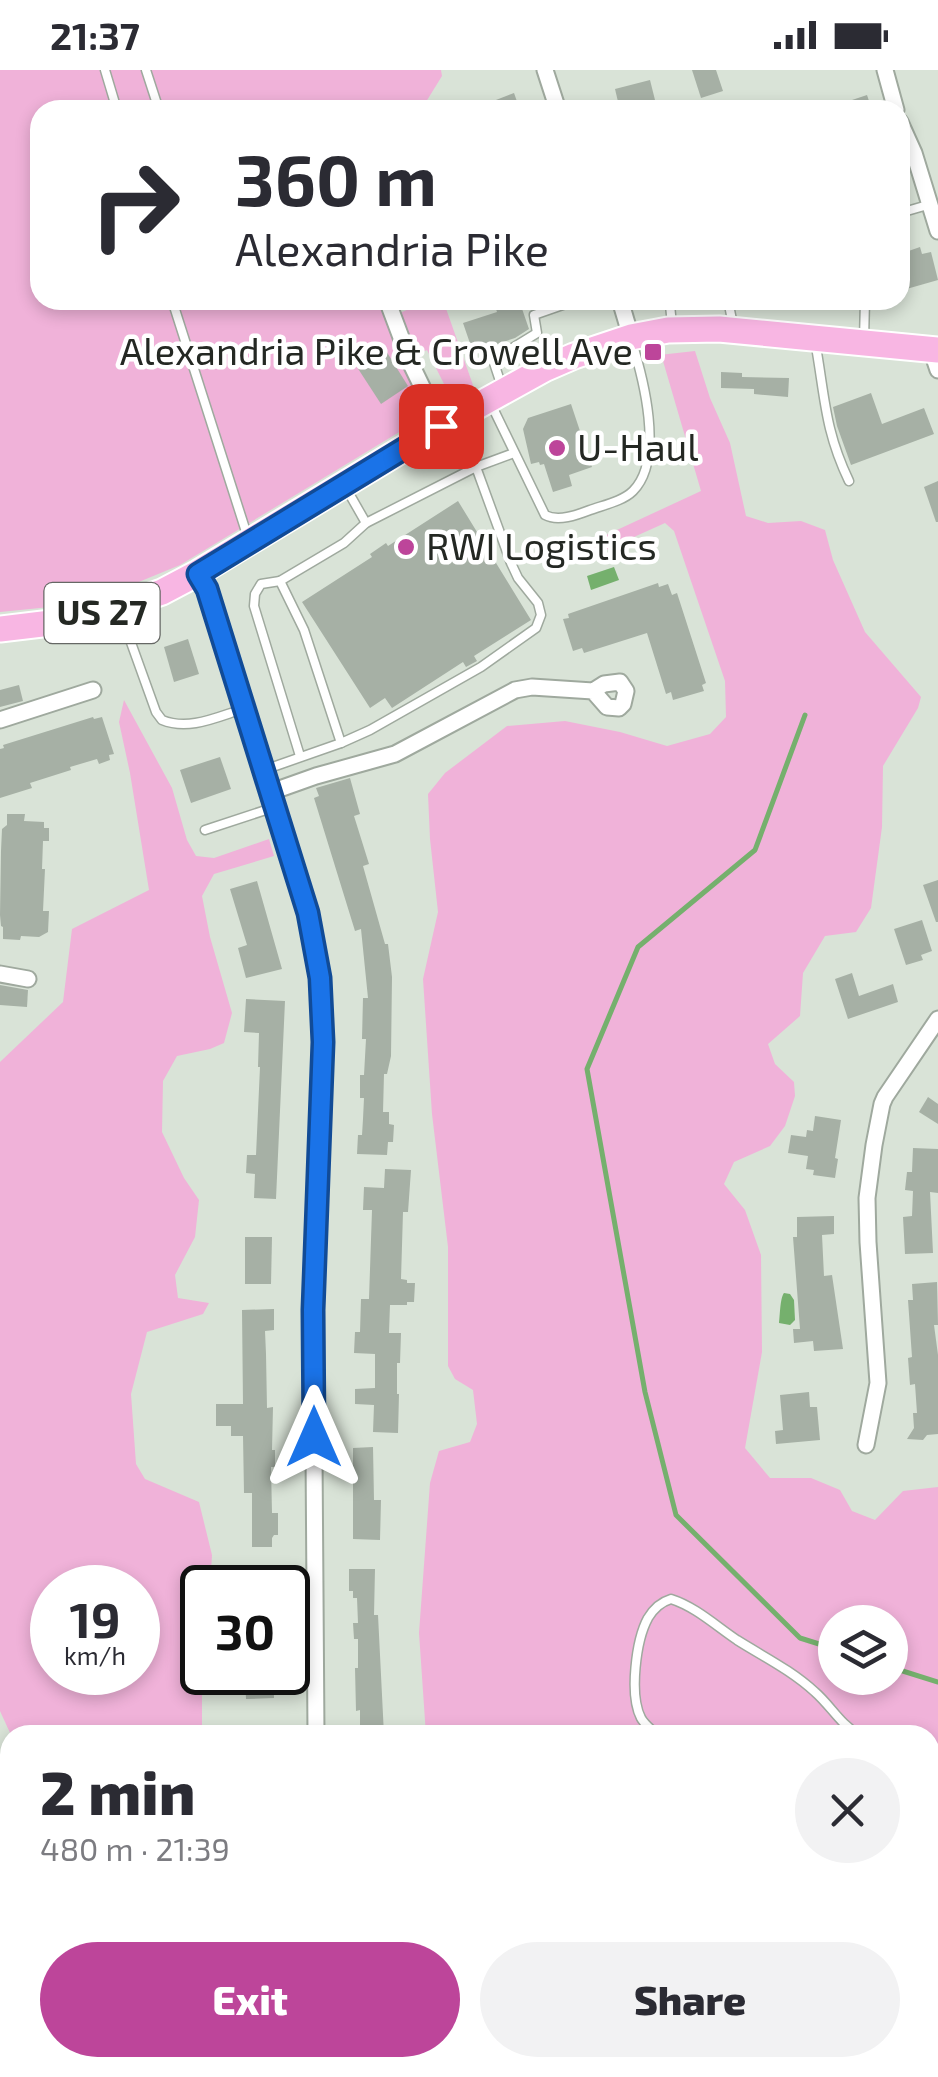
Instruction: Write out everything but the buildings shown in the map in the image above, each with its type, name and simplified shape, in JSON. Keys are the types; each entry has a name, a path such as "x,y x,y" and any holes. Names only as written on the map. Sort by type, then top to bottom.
{"main road":[{"name":"US 27","path":"0,629 84,618 162,592 496,396 567,358 631,337 673,330 734,330 864,342 936,356"}],"street":[{"path":"545,70 555,100"},
{"path":"885,70 893,100"},
{"path":"910,159 932,194 938,231"},
{"path":"391,310 441,426"},
{"path":"623,310 631,337"},
{"path":"198,574 207,589 308,913 323,1003 313,1310 316,1725"},
{"path":"273,799 316,776 396,754 515,690 532,687 593,691"},
{"path":"0,720 93,690"},
{"path":"0,974 28,979"},
{"path":"866,1445 878,1383 866,1214 874,1145 885,1097 938,1019"}],"lane":[{"path":"105,70 114,100"},
{"path":"146,70 156,100"},
{"path":"910,207 932,194"},
{"path":"177,310 250,542"},
{"path":"548,310 534,315 536,333 493,360 496,396 514,453 545,515 552,519 615,502 632,492 646,471 649,443 644,382 631,337"},
{"path":"671,310 673,330"},
{"path":"730,310 734,330"},
{"path":"864,342 865,310"},
{"path":"814,336 827,423 849,481"},
{"path":"300,756 254,606 261,584 280,581 344,543 366,523 476,467 514,453"},
{"path":"264,770 370,730 482,667 536,628 541,615 538,603 511,563 476,467"},
{"path":"344,484 366,523"},
{"path":"280,581 304,630 341,743"},
{"path":"119,608 162,720 191,724 245,708"},
{"path":"204,830 273,799"},
{"path":"648,1725 641,1718 634,1688 638,1650 647,1619 660,1603 672,1598 788,1669 818,1694 844,1725"}],"shaded area":[{"path":"0,70 441,70 442,76 427,100 30,100 30,310 387,310 401,360 429,414 180,565 112,593 60,606 0,612"},
{"path":"447,310 474,388 444,405 438,397 447,390 427,350 415,355 400,313"},
{"path":"695,351 730,443 746,516 768,523 801,521 825,530 833,560 865,632 921,697 883,766 882,827 871,908 856,932 825,936 803,973 800,1016 768,1044 775,1064 794,1082 795,1096 785,1126 770,1146 734,1162 724,1184 745,1210 761,1255 762,1352 745,1448 770,1478 811,1478 840,1490 852,1511 875,1520 903,1491 938,1487 938,1725 425,1725 419,1633 430,1483 439,1451 470,1442 477,1424 473,1390 455,1379 448,1366 448,1247 432,1114 423,979 438,912 428,794 445,773 507,726 565,721 667,746 710,734 726,717 725,681 674,531 665,523 594,555 550,561 701,491 659,355"},
{"path":"614,567 619,580 591,590 587,576"},
{"path":"124,700 172,788 187,840 196,856 214,858 269,839 274,856 214,874 202,896 232,1013 224,1043 177,1056 163,1081 162,1132 199,1200 195,1237 175,1275 178,1298 209,1303 203,1314 147,1332 131,1394 136,1464 145,1479 199,1502 212,1555 211,1565 180,1565 180,1695 202,1695 202,1725 6,1725 0,1711 0,1062 63,1002 72,929 149,890 119,722"},
{"path":"784,1293 794,1300 795,1320 790,1325 779,1323"}],"waterway":[{"path":"805,715 755,850 638,947 587,1069 645,1392 676,1515 800,1638 818,1644"},
{"path":"908,1673 938,1682"}],"place":[{"name":"Alexandria Pike & Crowell Ave","path":"653,352"},
{"name":"U-Haul","path":"557,448"},
{"name":"RWI Logistics","path":"406,547"}],"route":[{"path":"314,1437 313,1310 323,1042 316,947 207,589 198,574 441,426"}]}
